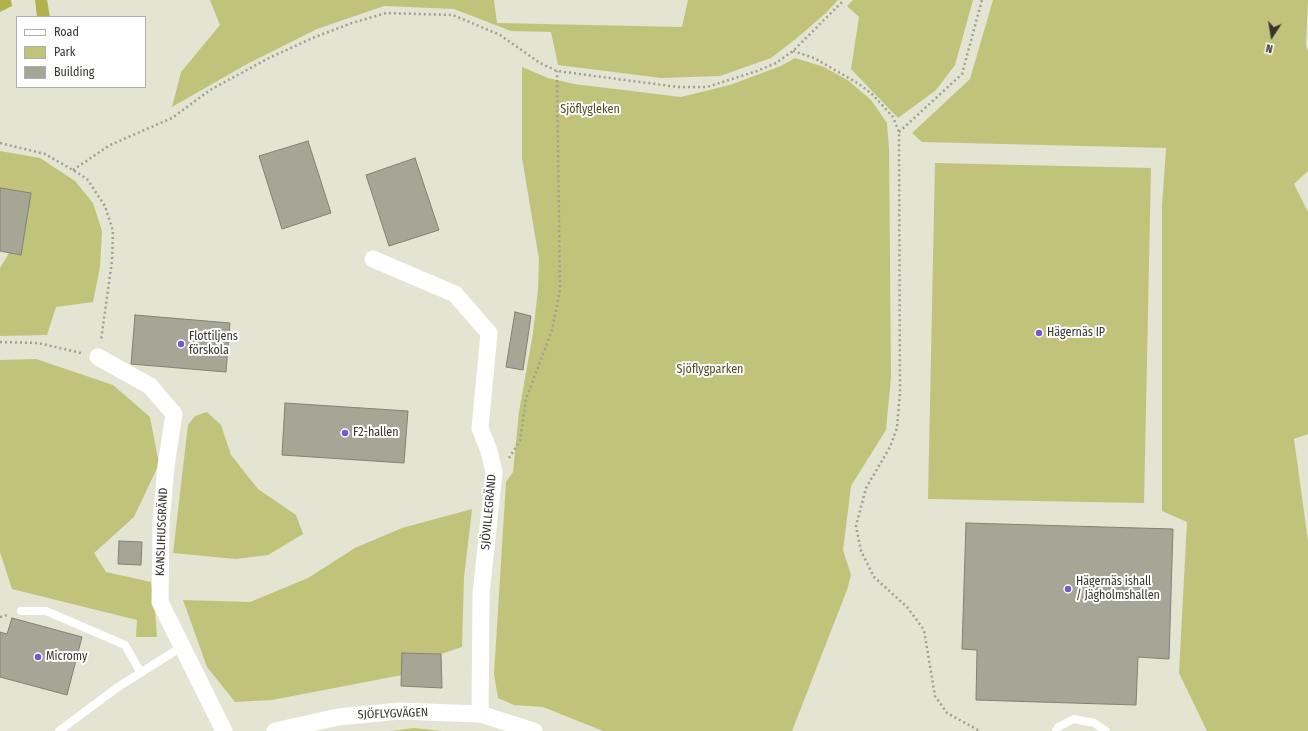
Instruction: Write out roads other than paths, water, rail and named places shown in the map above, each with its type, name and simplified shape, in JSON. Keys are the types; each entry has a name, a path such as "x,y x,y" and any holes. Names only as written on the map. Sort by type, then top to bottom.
{"street":[{"name":"SJÖVILLEGRÄND","path":"373,259 455,294 489,333 480,428 489,451 494,472 481,594 480,714"},
{"name":"KANSLIHUSGRÄND","path":"98,357 150,386 174,414 166,466 161,523 160,602 224,731"},
{"name":"SJÖFLYGVÄGEN","path":"275,731 338,717 400,711 480,714 534,731"}],"lane":[{"path":"21,611 46,610 125,645 141,673"},
{"path":"59,731 118,687 183,646"},
{"path":"1056,731 1058,728 1074,719 1094,722 1106,731"}],"place":[{"name":"Hägernäs IP","path":"1039,333"},
{"name":"Flottiljens förskola","path":"181,344"},
{"name":"F2-hallen","path":"345,433"},
{"name":"Hägernäs ishall / Jägholmshallen","path":"1068,589"},
{"name":"Micromy","path":"38,657"}],"park label":[{"name":"Sjöflygleken","path":"590,110"},
{"name":"Sjöflygparken","path":"710,370"}]}
